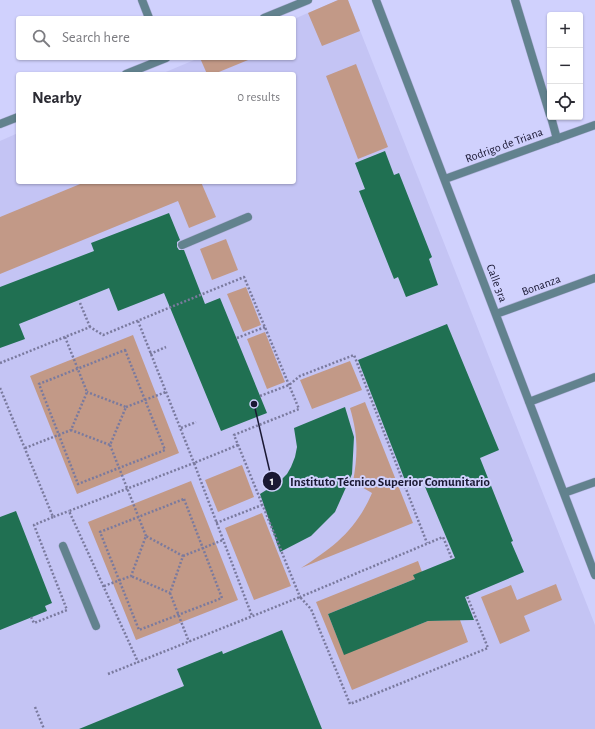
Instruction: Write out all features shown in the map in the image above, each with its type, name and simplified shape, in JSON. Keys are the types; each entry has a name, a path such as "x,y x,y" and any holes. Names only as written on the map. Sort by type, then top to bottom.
{"street":[{"path":"142,0 149,16"},
{"path":"269,16 308,0"},
{"name":"Calle 3ra","path":"376,0 595,575"},
{"path":"515,0 547,106"},
{"path":"131,72 161,60"},
{"path":"0,124 16,118"},
{"path":"551,120 557,139"},
{"name":"Rodrigo de Triana","path":"445,179 595,125"},
{"path":"182,244 248,217"},
{"name":"Bonanza","path":"496,314 595,278"},
{"path":"529,402 595,376"},
{"path":"564,493 595,482"},
{"path":"63,546 96,626"}],"path":[{"path":"80,302 90,327 103,335 244,277 299,409 234,436 300,597 311,610 350,704 488,648 467,596"},
{"path":"138,321 181,428 252,616"},
{"path":"0,363 90,327"},
{"path":"237,338 265,327"},
{"path":"65,337 87,392 71,430"},
{"path":"150,354 166,347"},
{"path":"126,350 145,400 165,450 78,484 39,384 126,350"},
{"path":"260,396 289,385 300,376 354,355 427,543"},
{"path":"0,388 53,517"},
{"path":"87,392 126,407 166,392"},
{"path":"110,444 126,407"},
{"path":"181,428 196,422"},
{"path":"24,448 71,430 110,444 146,536 131,576"},
{"path":"32,617 34,623 67,610 34,525 238,445"},
{"path":"184,498 203,548 222,598 139,630 100,532 184,498"},
{"path":"216,523 262,505"},
{"path":"69,511 138,662"},
{"path":"146,536 183,556"},
{"path":"108,674 300,597 443,537 452,559"},
{"path":"188,642 170,593 183,556 223,540"},
{"path":"104,586 131,576 170,593"},
{"path":"35,707 44,729"}],"shaded area":[{"path":"338,0 348,0 595,625 595,729 0,729 0,141 16,134 16,184 296,184 296,72 166,72 194,60 296,60 296,18"},
{"path":"338,0 348,0 360,31 322,46 308,13"},
{"path":"201,60 248,60 219,72 206,72"},
{"path":"356,64 388,147 358,159 326,76"},
{"path":"80,184 202,184 216,217 189,228 178,201 0,274 0,217"},
{"path":"226,239 238,270 212,280 200,249"},
{"path":"246,287 261,325 243,332 227,294"},
{"path":"265,332 285,382 267,389 247,339"},
{"path":"133,335 179,453 77,494 30,376"},
{"path":"350,361 362,390 312,409 300,380"},
{"path":"365,402 413,523 301,568 324,553 343,536 359,517 372,493 353,482 356,462 356,436 350,408"},
{"path":"242,465 254,497 218,512 205,480"},
{"path":"191,481 238,600 136,640 88,522"},
{"path":"262,513 291,586 254,600 225,528"},
{"path":"418,561 422,572 414,575 415,579 328,614 344,654 428,621 460,620 468,642 352,690 316,602"},
{"path":"556,584 562,600 524,616 530,631 500,644 481,597 511,585 517,600"}],"building":[{"path":"385,151 394,175 399,173 432,257 429,259 438,285 406,297 398,277 394,279 359,191 365,189 355,163"},
{"path":"169,213 180,240 177,242 177,247 179,250 184,250 205,304 220,298 267,413 221,431 164,293 118,311 109,288 19,324 25,339 0,348 0,287 94,251 91,243"},
{"path":"447,324 499,450 480,458 513,541 511,542 524,572 465,597 474,620 428,621 344,655 328,614 415,579 413,575 455,558 423,482 408,488 358,360"},
{"path":"345,407 354,437 352,474 335,512 311,536 280,552 260,494 279,482 287,474 291,467 297,447 294,428"},
{"path":"16,511 52,603 45,606 47,611 0,630 0,517"},
{"path":"282,630 322,729 79,729 184,686 177,669 222,651 223,654"}],"place":[{"name":"Instituto Técnico Superior Comunitario","path":"254,404"}]}
